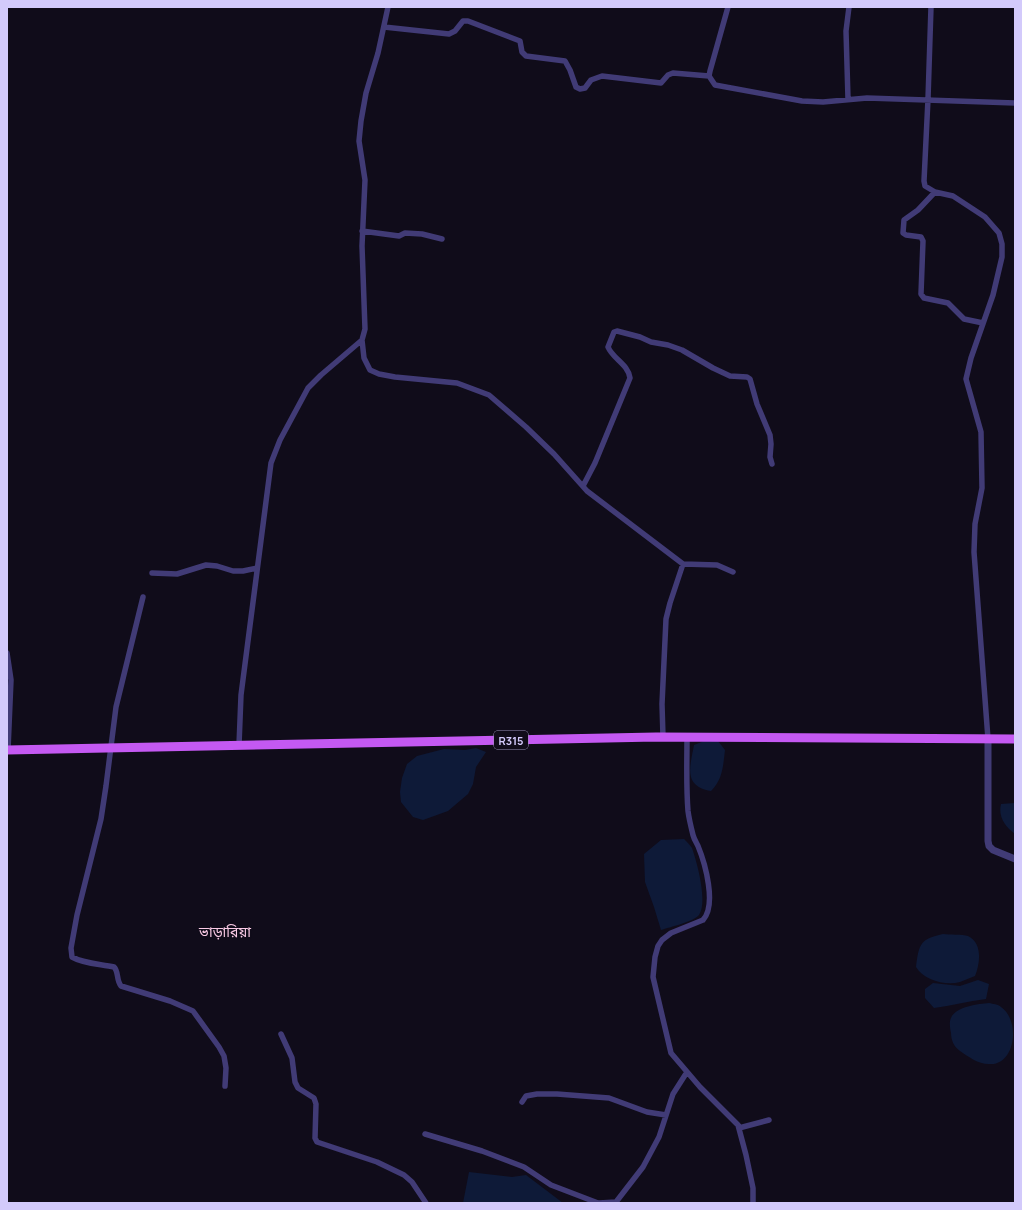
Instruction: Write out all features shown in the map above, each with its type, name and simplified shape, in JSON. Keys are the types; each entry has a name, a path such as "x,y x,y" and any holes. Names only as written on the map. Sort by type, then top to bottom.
{"main road":[{"name":"R315","path":"7,750 663,737 1015,739"}],"street":[{"path":"388,7 366,92 359,141 365,180 362,231 365,330 362,340 364,358 370,370 379,374 395,377 457,383 490,396 526,427 554,454 587,491 683,564 717,565 733,572"},
{"path":"728,7 709,76 715,85 802,101 824,102 867,98 1015,102"},
{"path":"848,99 846,32 849,7"},
{"path":"931,7 925,186 935,192 952,196 985,217 999,233 1002,244 1002,257 993,295 971,358 966,379 981,432 982,488 976,524 974,552 988,739 988,841 989,846 993,850 1015,859"},
{"path":"384,27 449,34 455,31 463,21 468,21 520,41 522,52 526,56 565,61 570,70 576,88 580,89 585,88 591,80 602,76 661,83 668,75 673,73 709,76"},
{"path":"935,192 918,210 904,220 903,225 903,233 906,235 922,237 921,294 924,298 948,303 964,319 983,323"},
{"path":"362,231 399,236 410,233 422,234 442,238"},
{"path":"582,486 595,463 630,378 629,373 608,348 614,332 617,331 682,350 712,368 730,376 747,377 750,379 757,404 770,435 772,444 770,457 772,464"},
{"path":"240,745 241,695 271,463 280,440 298,406 314,382 362,340"},
{"path":"663,737 662,704 666,619 683,564"},
{"path":"152,572 177,574 206,565 233,571 243,571 257,568"},
{"path":"143,596 116,707 101,819 77,915 71,948 72,957 77,960 114,967 121,986 170,1001 193,1011 219,1046 224,1056 226,1068 225,1086"},
{"path":"7,653 11,680 7,750"},
{"path":"687,737 688,811 693,837 698,845 704,865 710,905 707,916 703,920 671,933 662,940 658,946 655,957 653,977 671,1053 700,1087 738,1125 753,1188 754,1203"},
{"path":"281,1034 292,1058 295,1082 298,1088 314,1098 316,1104 315,1138 317,1142 376,1162 404,1175 412,1182 426,1203"},
{"path":"425,1134 482,1151 524,1167 551,1185 598,1203 616,1202 643,1167 658,1137 673,1094 687,1072"},
{"path":"522,1102 526,1096 538,1094 609,1098 647,1112 666,1115"},
{"path":"739,1128 769,1120"}],"water":[{"path":"707,740 718,741 725,750 720,777 711,791 696,785 690,774 694,745"},
{"path":"476,748 486,752 476,767 473,784 468,794 448,811 423,820 413,817 401,802 400,792 402,778 407,764 417,756 444,749 465,750"},
{"path":"1015,803 1015,834 1003,821 1000,809 1001,804"},
{"path":"684,839 692,848 701,882 701,909 696,918 661,930 645,882 644,854 661,840"},
{"path":"943,934 963,935 973,939 979,954 975,976 960,982 948,983 929,979 916,967 918,953 922,944 930,938"},
{"path":"978,980 989,984 986,999 934,1008 925,998 925,989 933,983 960,986"},
{"path":"989,1003 1000,1006 1007,1013 1013,1031 1010,1050 1006,1057 999,1062 987,1064 978,1062 958,1049 952,1041 950,1021 954,1014 963,1008"},
{"path":"469,1172 512,1177 526,1175 563,1203 463,1203"}],"district":[{"name":"ভাড়ারিয়া","path":"225,931"}]}
